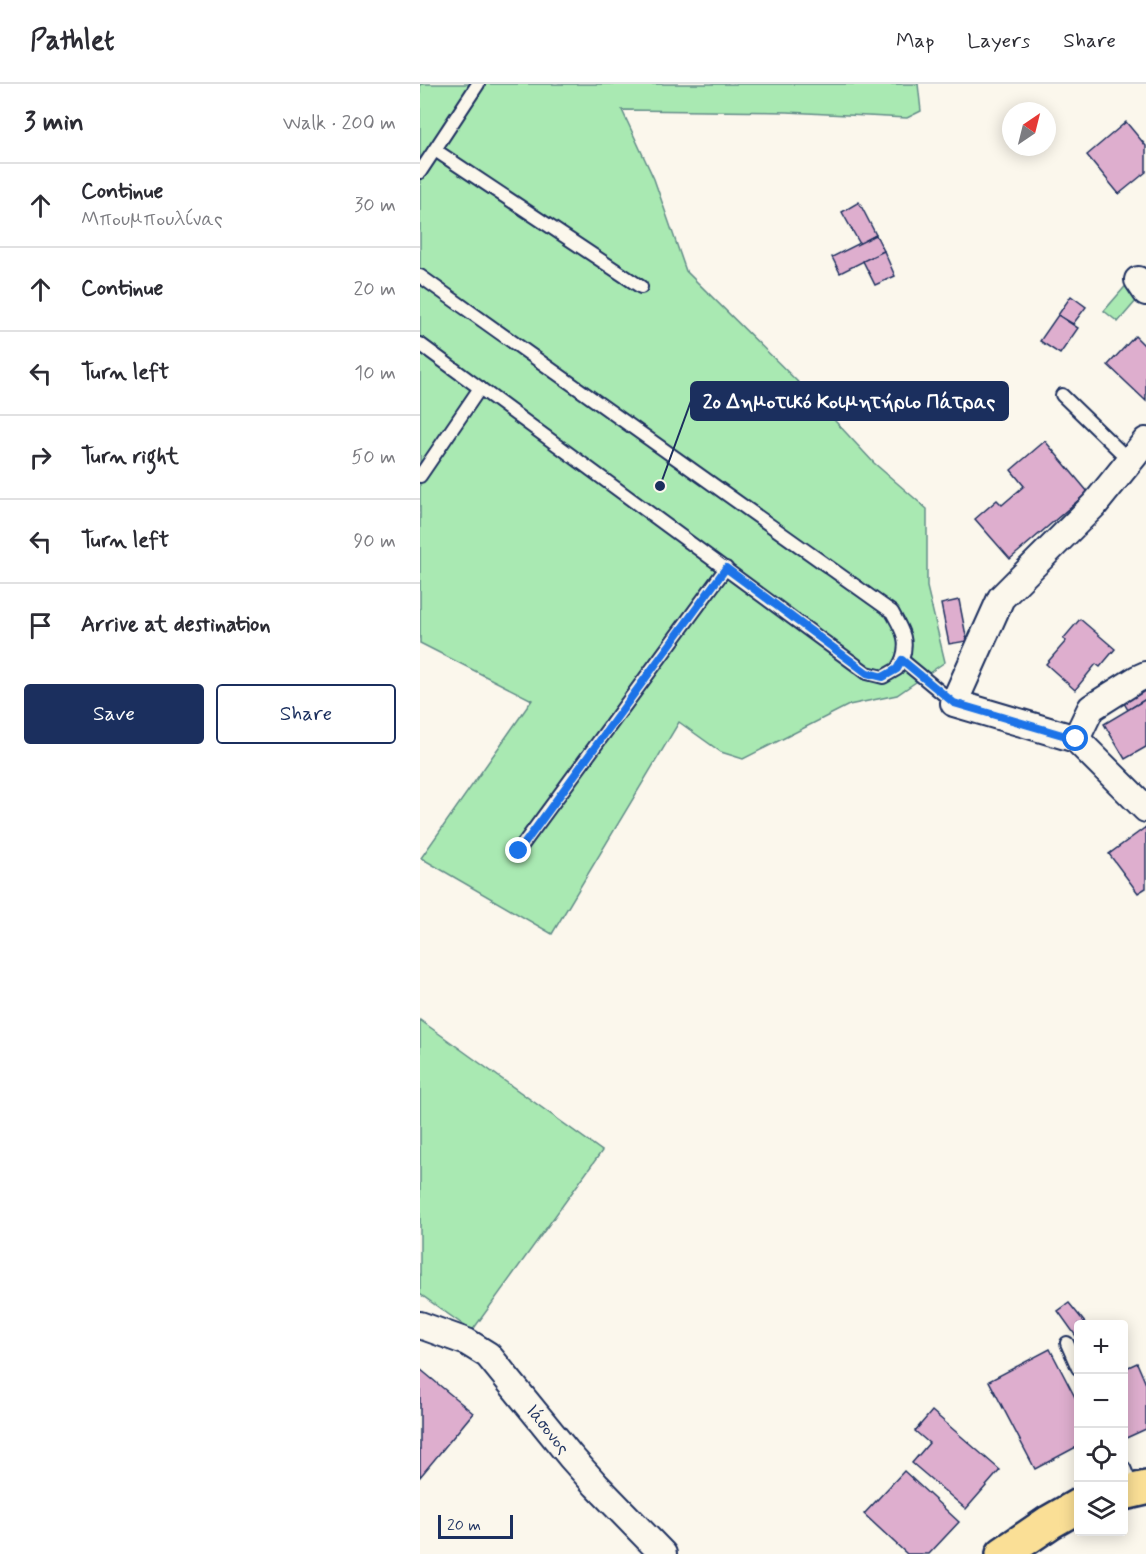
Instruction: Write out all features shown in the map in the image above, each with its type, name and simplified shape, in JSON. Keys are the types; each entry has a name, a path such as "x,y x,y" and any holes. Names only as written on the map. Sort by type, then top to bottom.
{"main road":[{"path":"1003,1554 1074,1508"}],"street":[{"path":"1146,441 1095,504 1001,598 954,703 1076,739 1146,809"},
{"path":"1076,739 1091,708 1146,675"},
{"name":"Ιάσονος","path":"420,1324 466,1342 488,1355 571,1457 663,1554"}],"lane":[{"path":"420,172 478,84"},
{"path":"435,150 641,287"},
{"path":"420,276 892,612 901,628 907,647 897,669 883,677 867,673 420,344"},
{"path":"420,476 480,388"},
{"path":"1062,395 1130,461"},
{"path":"519,851 726,568"},
{"path":"902,660 954,703"},
{"path":"1067,1343 1074,1359"}],"green space":[{"path":"420,84 918,84 921,111 907,118 787,112 622,110 654,179 686,271 811,395 874,463 927,509 927,587 945,662 897,695 849,705 743,759 721,752 679,722 552,934 421,858 532,700 420,643"},
{"path":"1129,282 1142,294 1118,322 1104,311"},
{"path":"420,1020 602,1151 472,1331 420,1294"}],"building":[{"path":"1126,122 1146,146 1146,172 1119,194 1087,155"},
{"path":"859,202 876,235 860,244 842,212"},
{"path":"876,235 884,251 840,273 832,257"},
{"path":"884,251 895,276 875,285 863,261"},
{"path":"1071,296 1086,307 1073,324 1058,315"},
{"path":"1058,315 1078,328 1060,354 1040,341"},
{"path":"1135,336 1146,347 1146,401 1108,365"},
{"path":"1045,441 1088,492 1010,559 975,519 997,500 1002,505 1024,486 1011,470"},
{"path":"959,600 967,641 949,644 941,604"},
{"path":"1080,619 1115,649 1100,667 1096,664 1075,690 1046,664 1066,641 1063,639"},
{"path":"1143,684 1146,689 1146,699 1128,710 1120,696"},
{"path":"1146,699 1146,747 1125,759 1104,724"},
{"path":"1146,827 1146,888 1138,893 1109,854"},
{"path":"1069,1303 1083,1320 1074,1320 1074,1333 1058,1311"},
{"path":"1050,1349 1074,1395 1074,1448 1035,1469 989,1381"},
{"path":"1137,1363 1146,1384 1146,1429 1128,1437 1128,1374 1128,1367"},
{"path":"420,1369 473,1413 420,1477"},
{"path":"932,1411 1000,1470 966,1509 912,1463 929,1443 915,1431"},
{"path":"904,1471 959,1522 929,1554 907,1554 864,1514"}],"place":[{"name":"2o Δημοτικό Κοιμητήριο Πάτρας","path":"660,486"}],"route":[{"path":"519,851 726,568 867,673 883,677 897,669 902,660 954,703 1076,739"}]}
